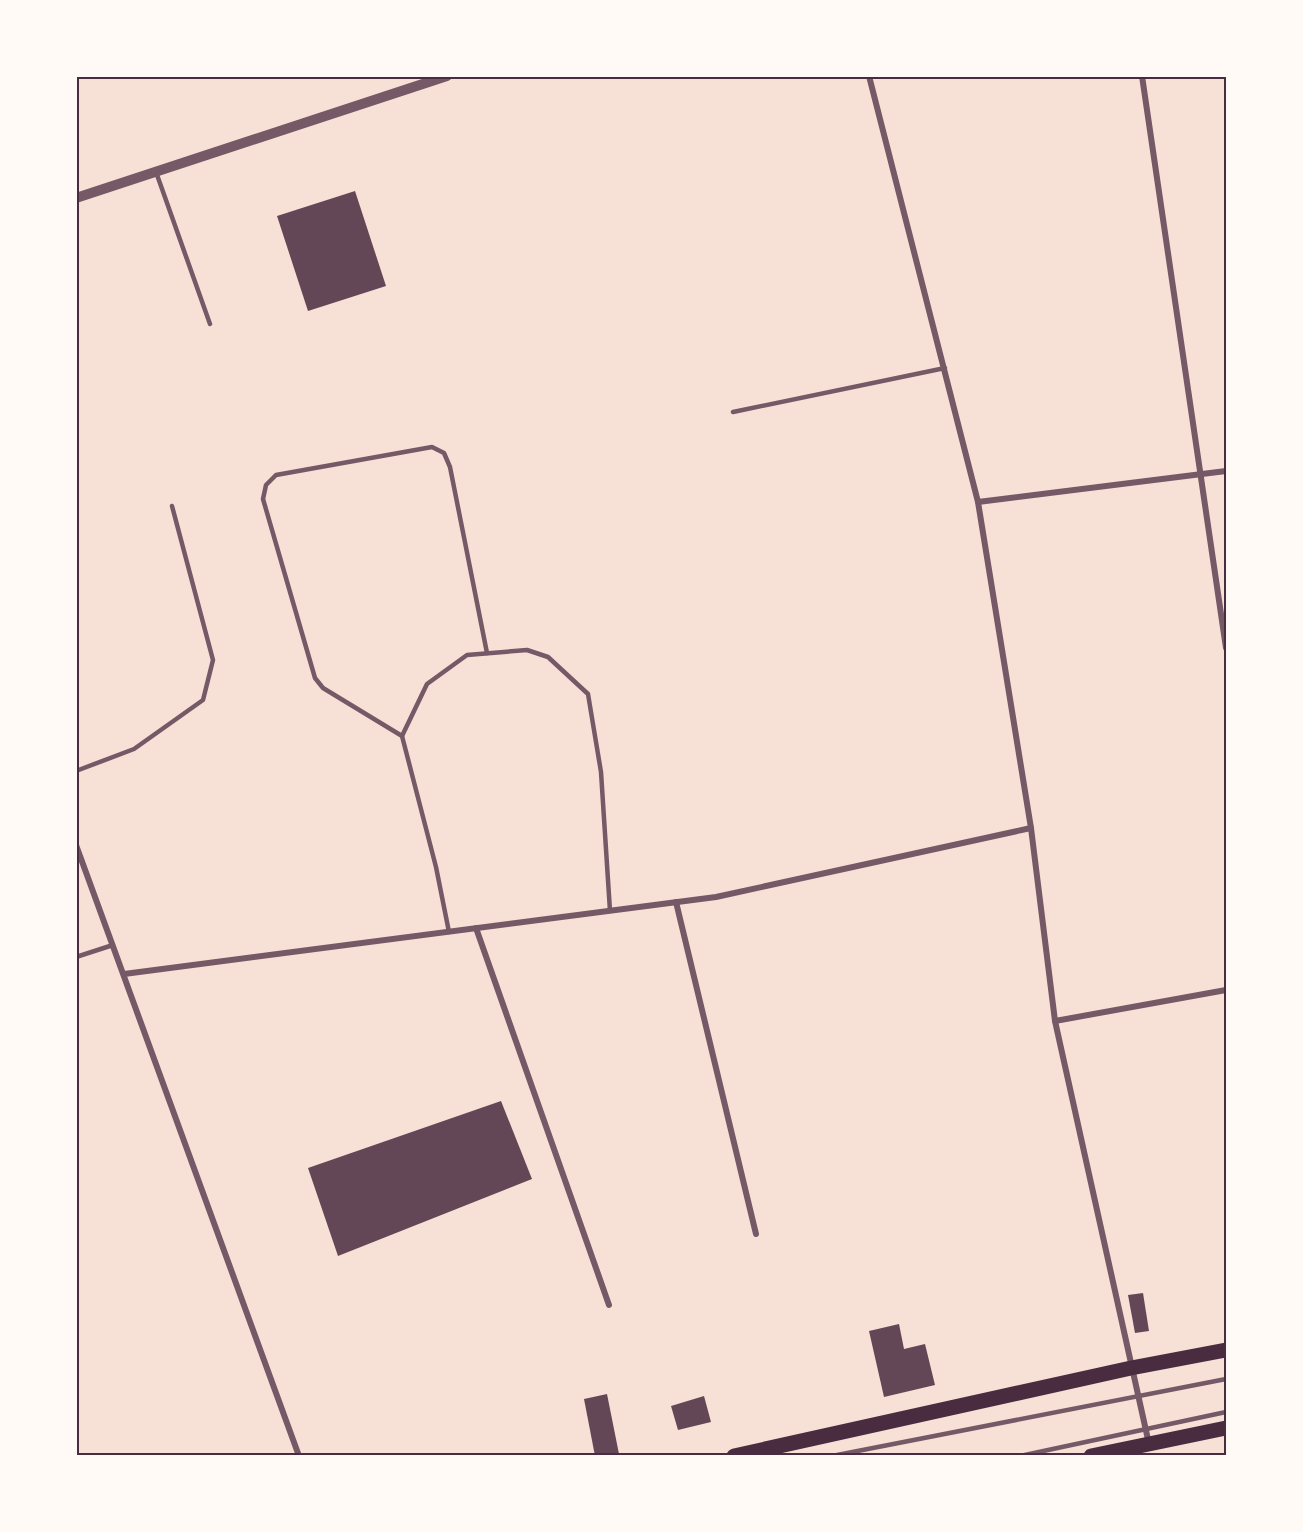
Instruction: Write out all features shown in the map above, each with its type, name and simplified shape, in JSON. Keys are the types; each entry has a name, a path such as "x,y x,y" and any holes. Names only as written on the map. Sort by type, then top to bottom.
{"main road":[{"path":"734,1455 1131,1368 1227,1350"},
{"path":"1091,1455 1147,1436 1227,1428"}],"street":[{"path":"76,198 447,76"},
{"path":"870,76 978,502 1031,828 1055,1020 1147,1436"},
{"path":"1143,76 1227,648"},
{"path":"978,502 1227,471"},
{"path":"124,974 716,897 1031,828"},
{"path":"76,845 298,1455"},
{"path":"676,902 756,1234"},
{"path":"476,928 609,1305"},
{"path":"1055,1020 1227,990"}],"lane":[{"path":"156,172 210,324"},
{"path":"733,412 945,368"},
{"path":"402,736 323,688 315,678 263,499 266,485 276,475 432,447 444,453 450,467 487,653"},
{"path":"76,771 134,749 203,700 213,660 172,506"},
{"path":"449,932 436,867 402,736 427,684 467,655 527,650 548,657 588,694 601,772 610,911"},
{"path":"76,957 113,945"},
{"path":"832,1455 1227,1379"},
{"path":"1020,1455 1147,1436 1227,1412"}],"building":[{"path":"355,191 386,286 308,311 277,216"},
{"path":"501,1101 532,1179 338,1256 308,1168"},
{"path":"1143,1293 1149,1331 1135,1333 1128,1295"},
{"path":"899,1324 904,1349 925,1344 935,1385 884,1397 869,1331"},
{"path":"607,1394 619,1454 595,1456 584,1399"},
{"path":"704,1396 711,1422 678,1430 671,1406"}]}
